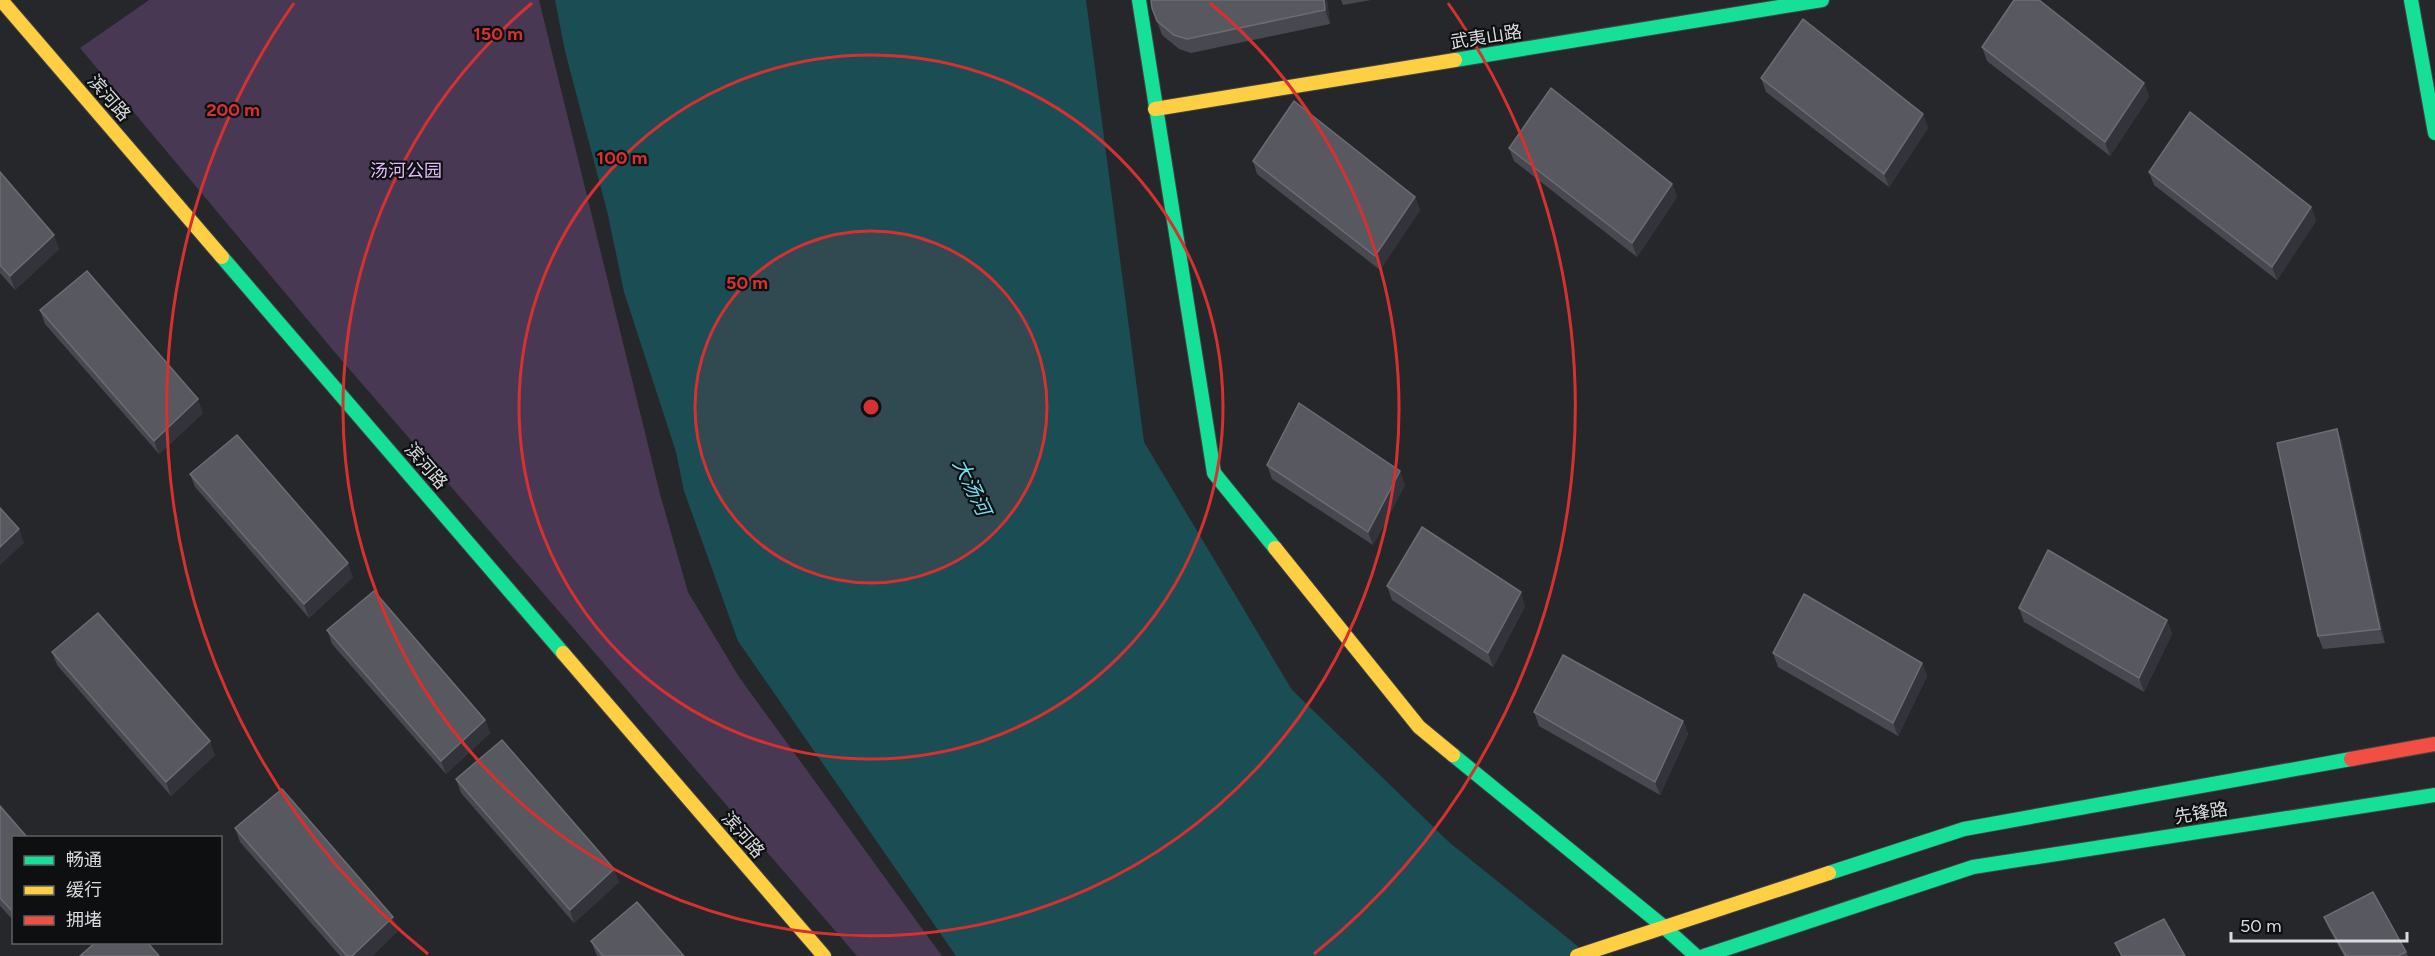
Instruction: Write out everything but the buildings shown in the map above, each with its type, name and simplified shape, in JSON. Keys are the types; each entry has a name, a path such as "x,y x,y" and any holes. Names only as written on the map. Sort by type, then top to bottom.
{"street":[{"name":"滨河路","path":"0,0 824,956"},
{"path":"1139,0 1214,473 1419,727 1664,927 1696,956"},
{"name":"武夷山路","path":"1155,109 1822,0"},
{"path":"2411,0 2435,133"},
{"path":"1577,956 1964,829 2435,744"},
{"name":"先锋路","path":"1704,956 1973,867 2435,795"}],"green space":[{"name":"汤河公园","path":"149,0 539,0 660,494 688,592 739,677 942,956 857,956 338,356 80,48"}],"water":[{"name":"大汤河","path":"555,0 1086,0 1144,442 1292,690 1450,843 1590,956 956,956 738,641 684,491 676,452 624,292 608,215 565,51"}],"traffic: fast":[{"path":"1139,0 1214,473 1275,548"},
{"path":"1455,60 1822,0"},
{"path":"2411,0 2435,133"},
{"path":"222,257 563,653"},
{"path":"1453,755 1664,927 1696,956"},
{"path":"1829,873 1964,829 2351,759"},
{"path":"1704,956 1973,867 2435,795"}],"traffic: slow":[{"path":"1,0 222,257"},
{"path":"1155,109 1455,60"},
{"path":"1275,548 1419,727 1453,755"},
{"path":"563,653 824,956"},
{"path":"1577,956 1829,873"}],"traffic: jam":[{"path":"2351,759 2435,744"}]}
